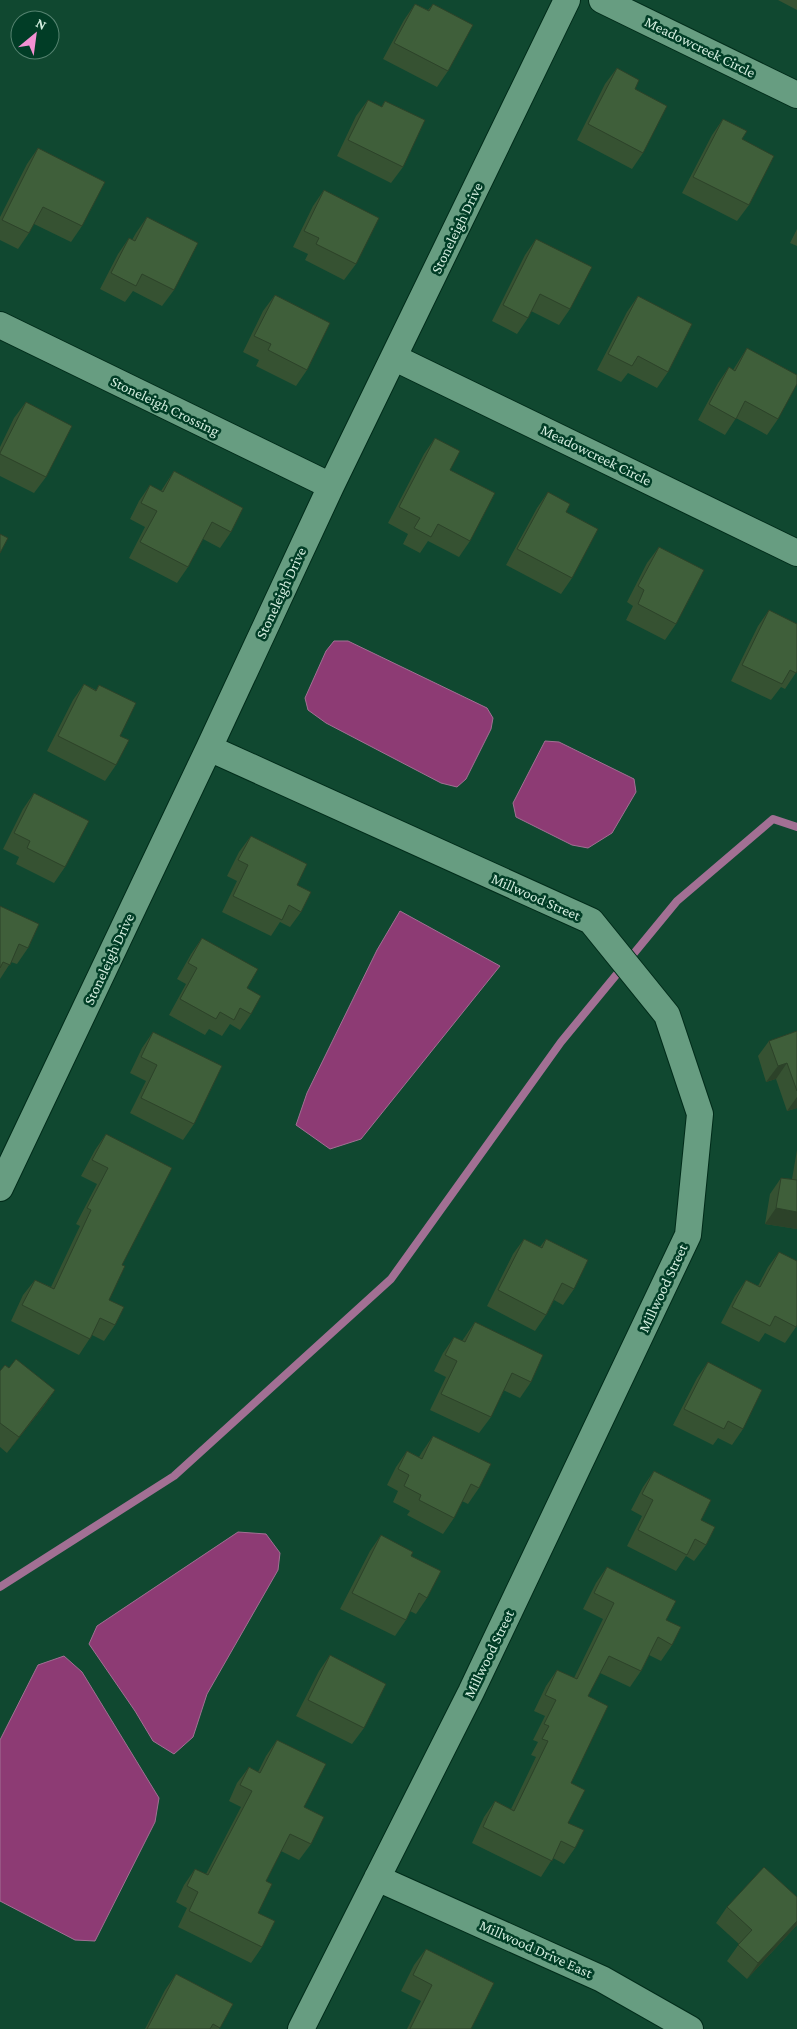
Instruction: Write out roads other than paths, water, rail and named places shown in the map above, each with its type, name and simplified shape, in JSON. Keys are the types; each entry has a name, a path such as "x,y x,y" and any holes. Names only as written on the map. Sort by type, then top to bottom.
{"street":[{"name":"Stoneleigh Drive","path":"0,1188 331,486 567,0"},
{"name":"Meadowcreek Circle","path":"602,0 797,95"},
{"name":"Stoneleigh Crossing","path":"0,325 331,486"},
{"name":"Meadowcreek Circle","path":"394,358 797,553"},
{"name":"Millwood Street","path":"209,748 591,922 666,1016 700,1114 688,1234 476,1683 301,2029"},
{"name":"Millwood Drive East","path":"377,1878 602,1979 690,2029"}],"waterway":[{"path":"0,1587 174,1476 391,1279 561,1042 677,901 773,819 797,827"}]}
